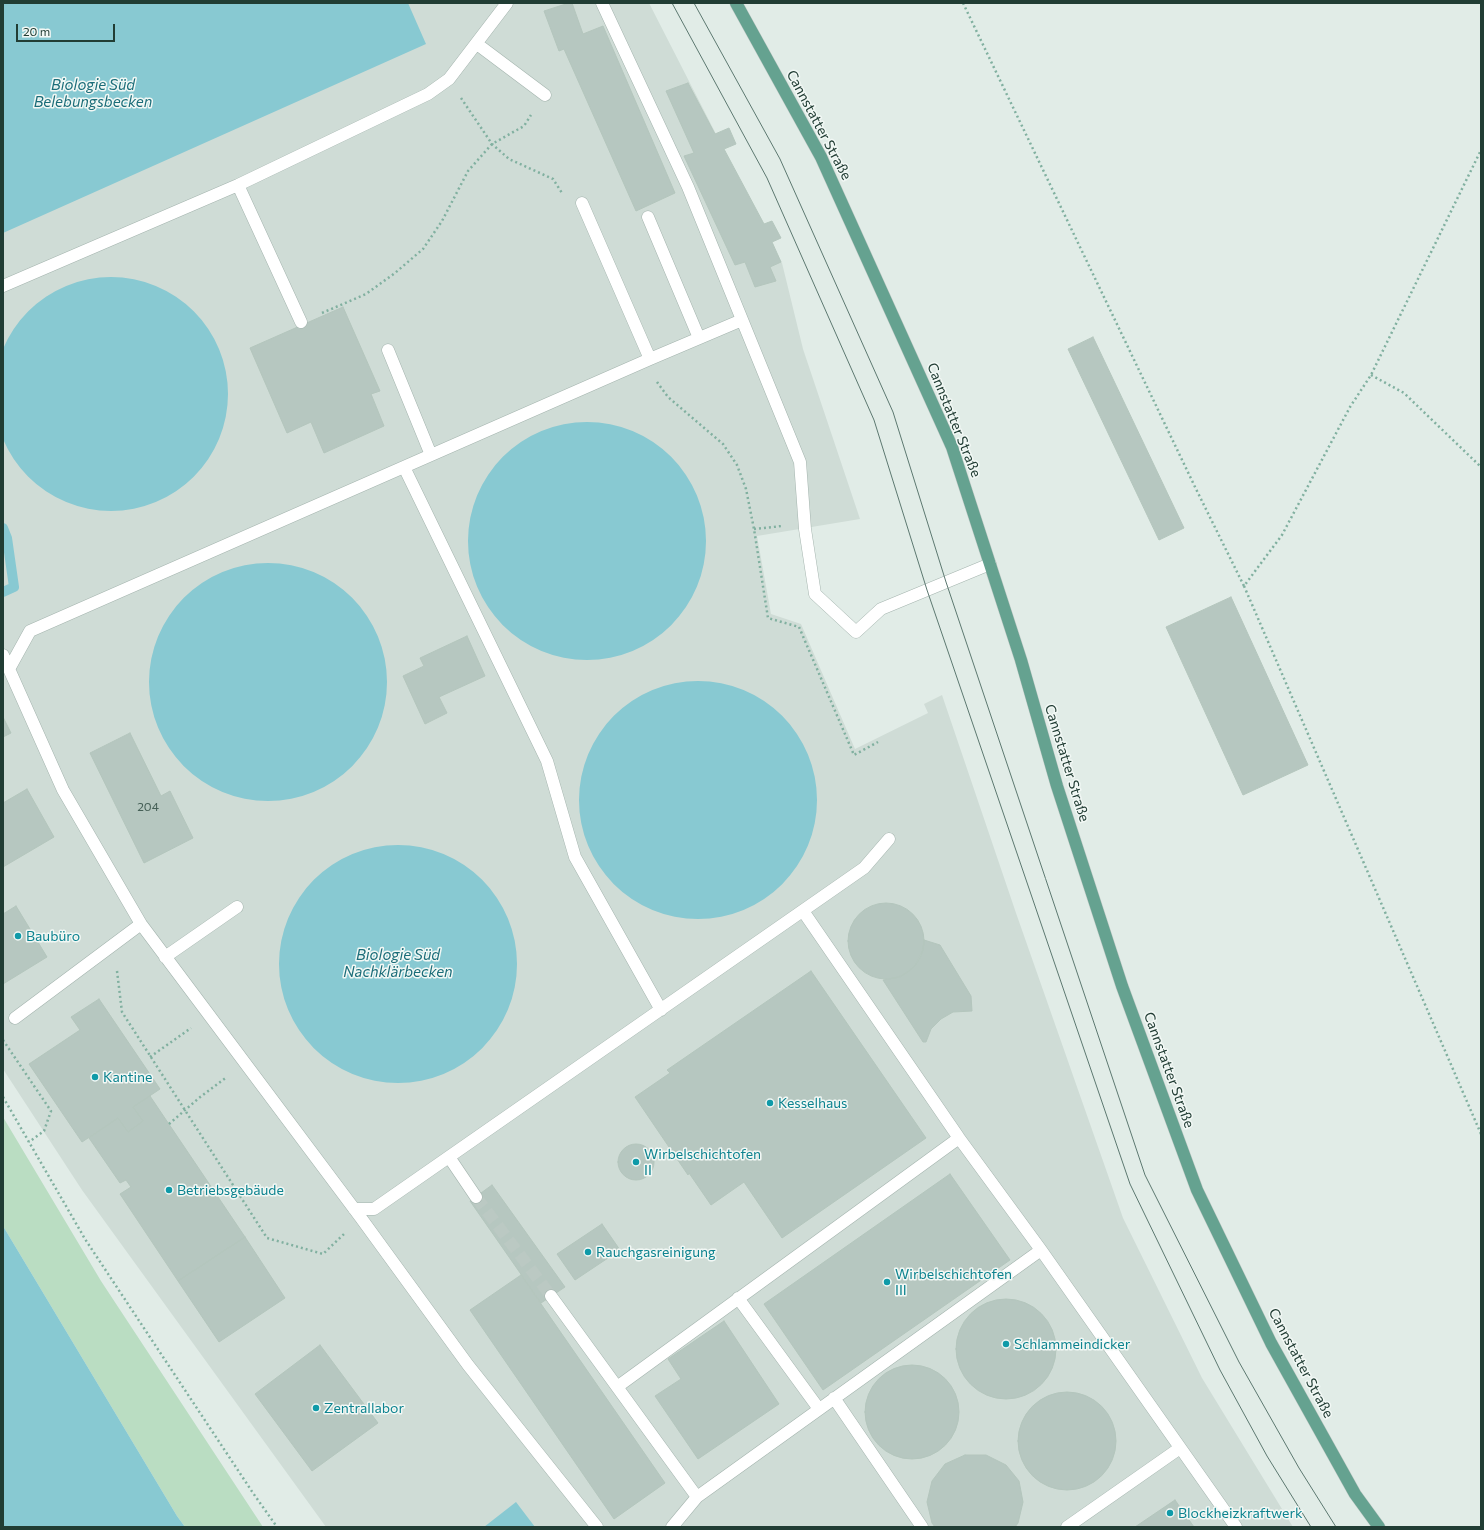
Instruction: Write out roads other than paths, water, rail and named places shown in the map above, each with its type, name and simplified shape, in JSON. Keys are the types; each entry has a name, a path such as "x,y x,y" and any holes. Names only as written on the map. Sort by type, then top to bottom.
{"main road":[{"name":"Cannstatter Straße","path":"736,3 824,164 952,447 1021,660 1060,794 1122,986 1197,1190 1271,1343 1355,1494 1380,1527"}],"lane":[{"path":"3,286 238,185 428,94 449,79 507,3"},
{"path":"602,3 688,187 800,462 805,528 815,594 856,632 881,609 990,564"},
{"path":"477,44 545,95"},
{"path":"238,185 301,322"},
{"path":"582,203 650,359"},
{"path":"648,217 700,338"},
{"path":"9,669 30,631 404,466 742,320"},
{"path":"388,350 431,455"},
{"path":"404,466 547,761 575,857 661,1010"},
{"path":"3,655 63,790 141,924 468,1365 597,1527"},
{"path":"357,1214 374,1209 803,911 864,868 889,839"},
{"path":"165,957 237,907"},
{"path":"803,911 959,1138 1041,1250 1236,1527"},
{"path":"15,1018 141,924"},
{"path":"617,1387 959,1138"},
{"path":"449,1157 476,1197"},
{"path":"672,1527 697,1497 1041,1250"},
{"path":"551,1296 697,1497"},
{"path":"738,1298 819,1409"},
{"path":"834,1398 922,1527"},
{"path":"1067,1527 1180,1448"}],"water":[{"name":"Biologie Süd Belebungsbecken","path":"3,3 408,3 426,44 3,233"},
{"path":"111,277 145,282 156,286 176,297 194,311 208,329 219,349 223,360 228,394 223,428 219,439 208,459 194,477 176,491 156,502 145,506 111,511 77,506 66,502 46,491 28,477 14,459 3,439 -1,428 -6,394 -1,360 3,349 14,329 28,311 46,297 66,286 77,282"},
{"path":"587,422 610,424 633,431 663,449 679,465 692,485 701,506 704,518 706,541 704,564 697,587 679,617 663,633 643,646 622,655 610,658 587,660 564,658 541,651 511,633 495,617 482,597 473,576 470,564 468,541 470,518 477,495 495,465 511,449 531,436 552,427 564,424"},
{"path":"256,563 280,563 303,568 324,577 344,590 360,606 373,626 382,647 387,670 385,705 378,728 360,758 344,774 324,787 303,796 280,801 256,801 233,796 212,787 192,774 176,758 163,738 154,717 149,694 149,670 154,647 163,626 176,606 192,590 212,577 233,568"},
{"path":"698,681 721,683 744,690 774,708 790,724 803,744 812,765 815,777 817,800 815,823 808,846 790,876 774,892 754,905 733,914 721,917 698,919 675,917 652,910 622,892 606,876 593,856 584,835 581,823 579,800 581,777 588,754 606,724 622,708 642,695 663,686 675,683"},
{"name":"Biologie Süd Nachklärbecken","path":"386,845 410,845 433,850 454,859 474,872 490,888 503,908 512,929 517,952 515,987 508,1010 490,1040 474,1056 454,1069 433,1078 410,1083 386,1083 363,1078 342,1069 322,1056 306,1040 293,1020 284,999 279,976 279,952 284,929 293,908 306,888 322,872 342,859 363,850"},
{"path":"3,1226 177,1516 185,1527 3,1527"},
{"path":"516,1502 535,1527 484,1527"}],"waterway":[{"path":"3,528 7,538 14,587 3,592"}],"tunnel":[{"path":"476,1197 551,1296"}],"tram line":[{"path":"672,3 767,178 874,420 927,590 1130,1184 1220,1370 1267,1456 1311,1527"},
{"path":"694,3 780,159 893,412 946,582 1145,1175 1239,1362 1299,1468 1336,1527"}],"place":[{"name":"Baubüro","path":"18,936"},
{"name":"Kantine","path":"95,1077"},
{"name":"Kesselhaus","path":"770,1103"},
{"name":"Wirbelschichtofen II","path":"636,1162"},
{"name":"Betriebsgebäude","path":"169,1190"},
{"name":"Rauchgasreinigung","path":"588,1252"},
{"name":"Wirbelschichtofen III","path":"887,1282"},
{"name":"Schlammeindicker","path":"1006,1344"},
{"name":"Zentrallabor","path":"316,1408"},
{"name":"Blockheizkraftwerk","path":"1170,1513"}]}
